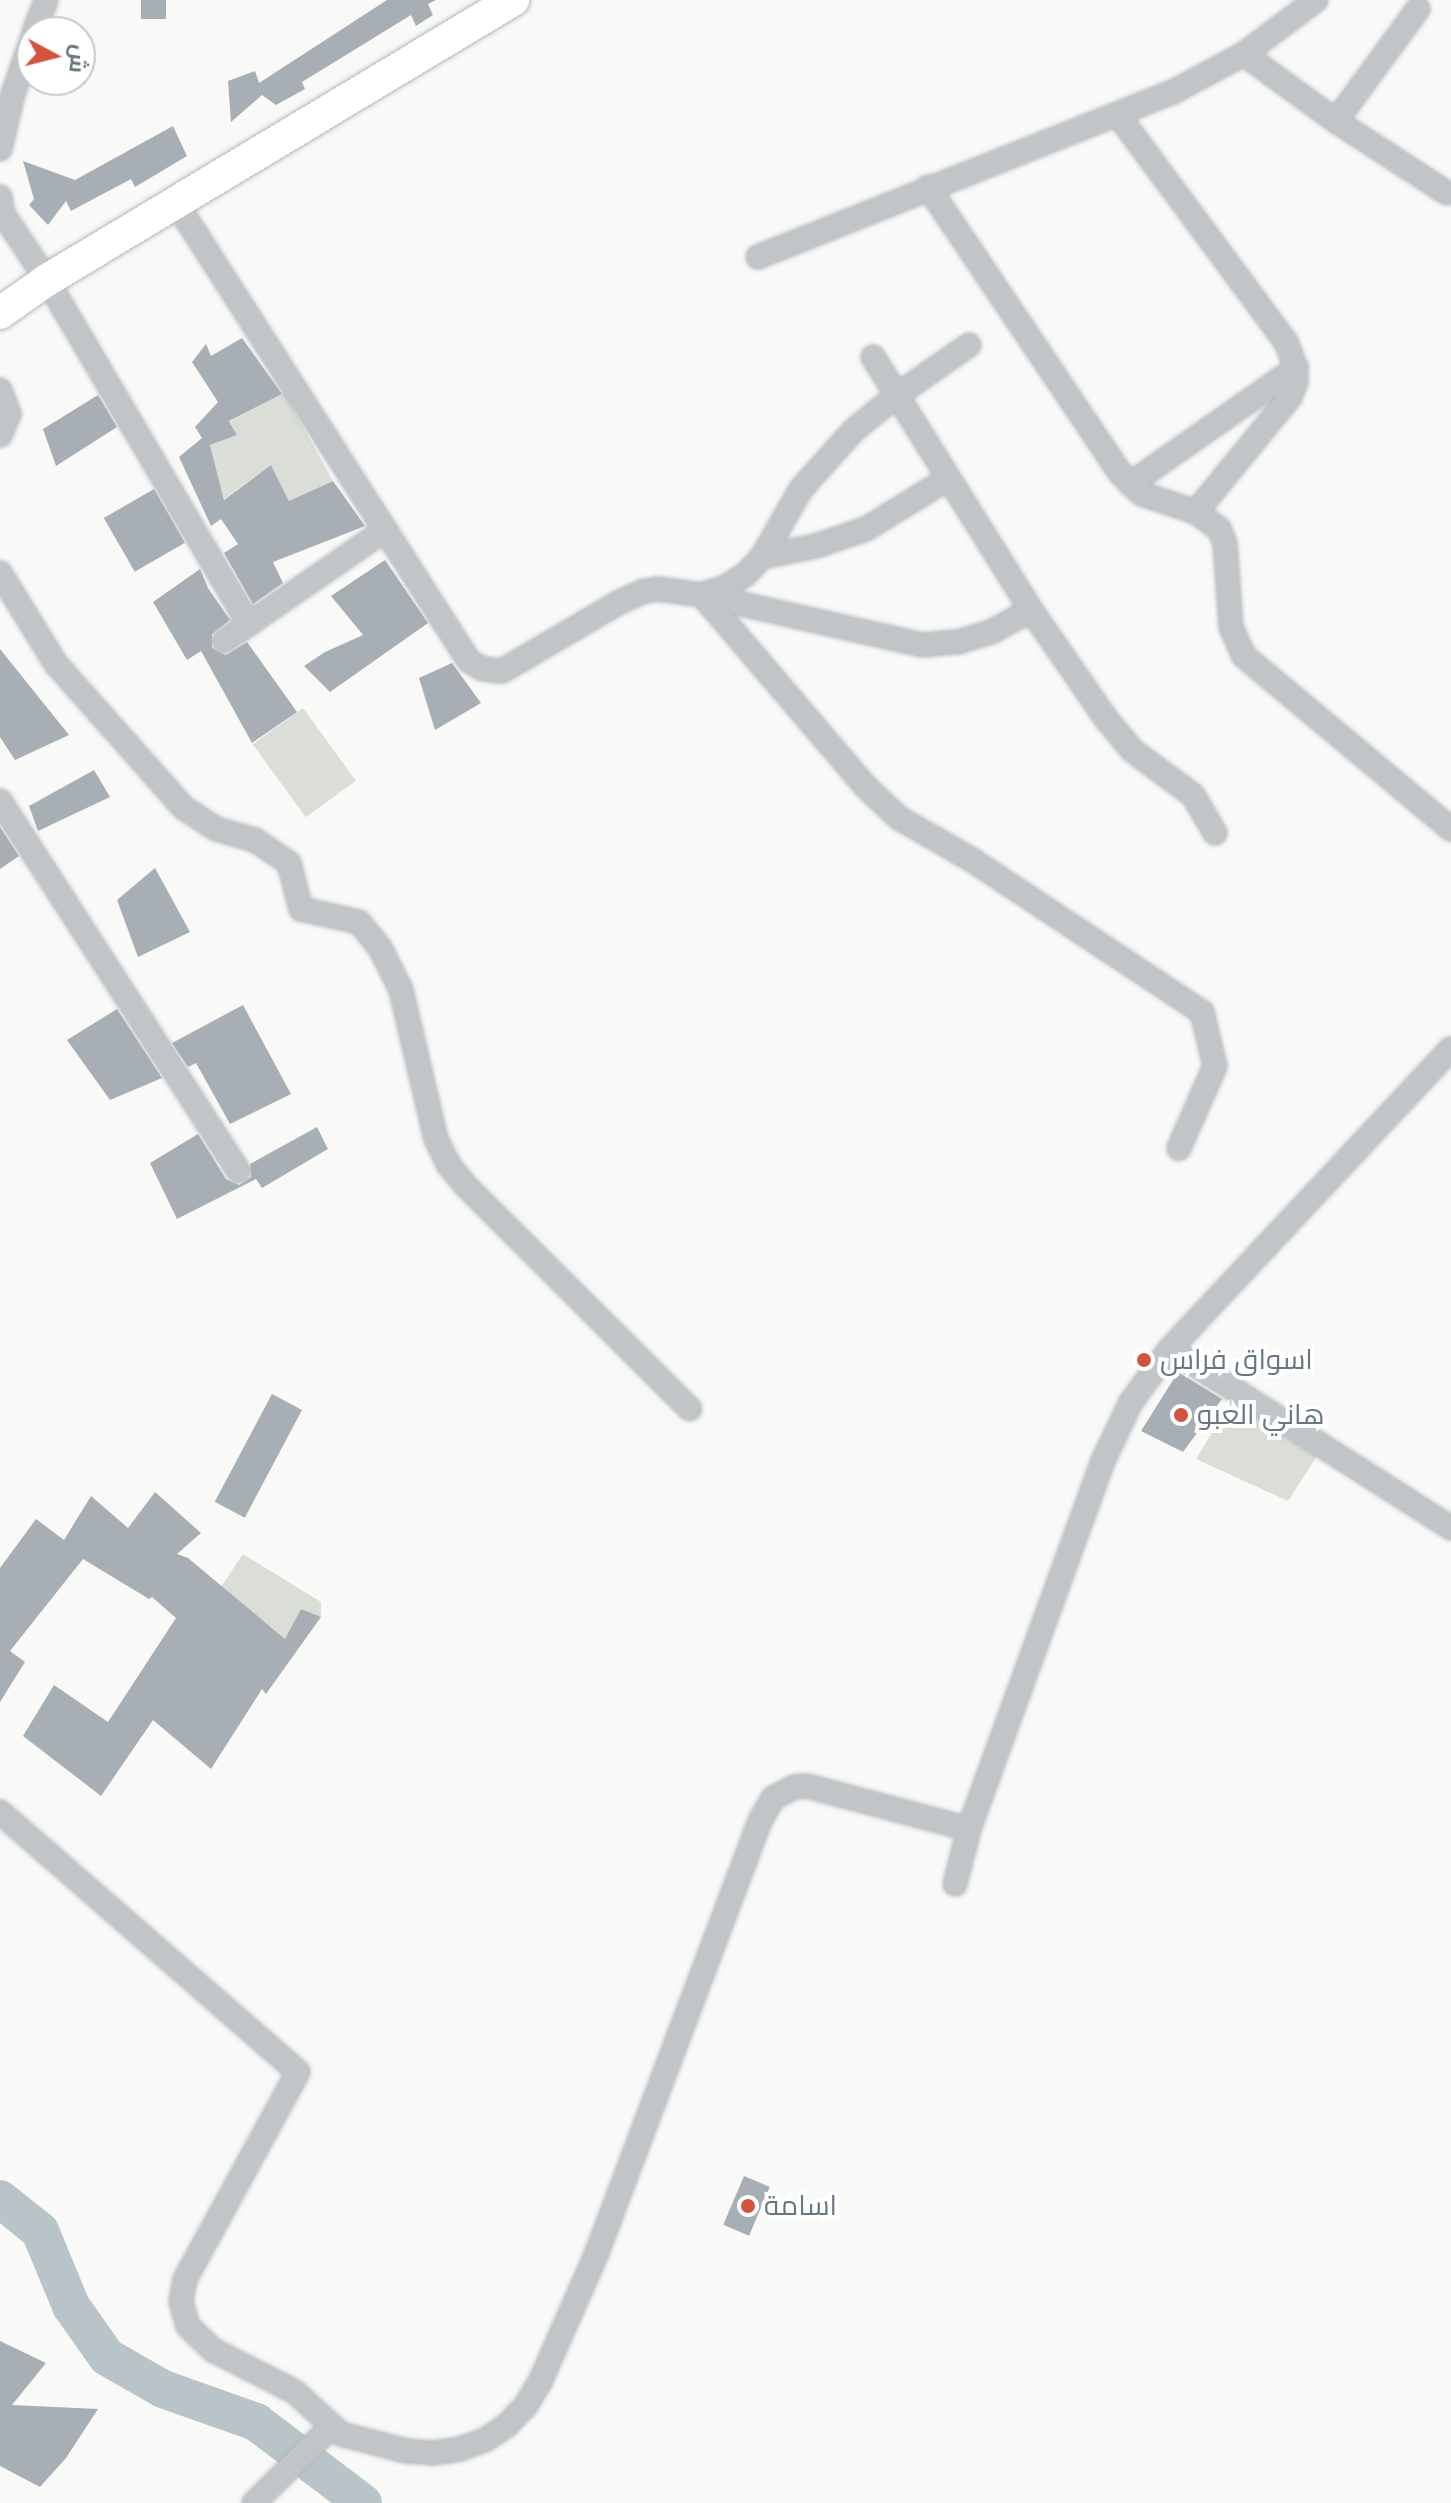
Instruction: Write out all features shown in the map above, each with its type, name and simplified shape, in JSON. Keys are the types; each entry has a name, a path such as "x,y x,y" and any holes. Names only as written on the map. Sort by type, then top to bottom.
{"main road":[{"path":"0,313 47,280 513,0"}],"street":[{"path":"758,257 1171,93 1244,54 1316,0"},
{"path":"1336,121 1418,9"},
{"path":"1244,54 1336,121 1447,193"},
{"path":"0,149 6,97 16,75"},
{"path":"1118,115 1286,342 1296,368 1296,382 1290,397 1196,512"},
{"path":"928,187 1130,484 1156,501 1196,512 1209,519 1225,543 1231,627 1244,656 1451,829"},
{"path":"0,197 3,214 47,280 249,624"},
{"path":"176,203 469,661 483,669 502,671 642,592 658,589 702,595 922,645 958,642 993,631 1031,610"},
{"path":"702,595 726,587 746,574 762,557 801,489 825,458 897,395 969,345"},
{"path":"873,357 1031,610 1119,737 1193,795 1215,833"},
{"path":"1130,484 1296,368"},
{"path":"0,390 9,414 0,435"},
{"path":"762,557 816,546 866,529 949,478"},
{"path":"224,641 385,530"},
{"path":"0,573 56,664 184,808 216,829 255,840 289,863 301,909 359,922 388,962 401,990 436,1139 448,1164 465,1185 690,1409"},
{"path":"702,595 865,786 899,818 961,852 1202,1012 1215,1066 1179,1148"},
{"path":"0,801 238,1171"},
{"path":"955,1884 969,1829 1113,1434 1170,1349 1450,1050"},
{"path":"1170,1349 1451,1528"},
{"path":"0,1812 298,2072 185,2279 181,2302 188,2326 203,2344 295,2392 331,2427 351,2439 406,2451 433,2453 460,2449 485,2440 507,2425 526,2405 540,2382 596,2255 761,1819 773,1798 783,1791 807,1786 969,1829"},
{"path":"254,2503 331,2427"}],"shaded area":[{"path":"284,393 333,481 289,501 271,465 224,499 210,445 237,435 230,421"},
{"path":"303,708 356,781 306,817 253,744"},
{"path":"1231,1401 1317,1456 1288,1501 1196,1459"},
{"path":"243,1554 321,1602 321,1617 285,1639 263,1620 237,1660 221,1587"}],"building":[{"path":"141,0 166,0 166,19 141,19"},
{"path":"387,0 436,0 428,4 433,15 416,26 411,15 302,82 305,89 276,105 262,95 231,122 228,81 255,71 259,83"},
{"path":"173,126 187,156 135,187 131,179 71,211 66,201 48,225 29,205 34,199 23,161 75,180"},
{"path":"242,338 282,394 229,421 237,435 210,445 224,500 271,465 289,501 333,481 365,526 273,562 283,583 253,604 224,553 238,544 221,519 211,526 179,457 202,438 195,427 218,402 192,362 206,344 211,356"},
{"path":"98,395 117,427 56,466 43,429"},
{"path":"154,489 185,543 135,572 104,518"},
{"path":"385,560 428,623 330,692 304,666 325,652 363,635 331,596"},
{"path":"200,569 208,588 230,620 212,634 212,648 226,655 247,642 297,712 252,743 201,651 187,660 153,602"},
{"path":"0,649 69,735 15,760 0,737"},
{"path":"452,663 481,703 435,730 419,678"},
{"path":"94,770 110,797 38,831 29,806"},
{"path":"0,827 19,856 0,869"},
{"path":"155,868 190,932 138,957 117,900"},
{"path":"243,1005 291,1094 230,1124 196,1063 188,1067 172,1043"},
{"path":"117,1009 162,1078 110,1100 67,1040"},
{"path":"317,1127 328,1149 262,1188 256,1179 177,1219 150,1163 198,1134 226,1179 239,1185 251,1177 250,1164"},
{"name":"هاني العبو","path":"1178,1372 1222,1399 1183,1452 1141,1431"},
{"path":"272,1394 302,1410 245,1518 215,1502"},
{"path":"155,1492 201,1533 177,1554 188,1558 285,1639 301,1609 321,1617 266,1694 262,1689 211,1769 153,1720 101,1796 23,1736 54,1685 108,1722 176,1618 152,1597 149,1599 83,1559 10,1651 25,1662 0,1702 0,1568 36,1519 64,1540 91,1496 128,1528"},
{"name":"اسامة","path":"744,2176 770,2187 749,2236 723,2225"},
{"path":"0,2341 46,2363 12,2405 98,2409 66,2458 40,2487 0,2466"}],"waterway":[{"path":"0,2199 40,2231 71,2306 107,2357 163,2389 256,2422 363,2503"}],"place":[{"name":"اسواق فراس","path":"1144,1360"},
{"name":"هاني العبو","path":"1181,1415"},
{"name":"اسامة","path":"748,2206"}]}
